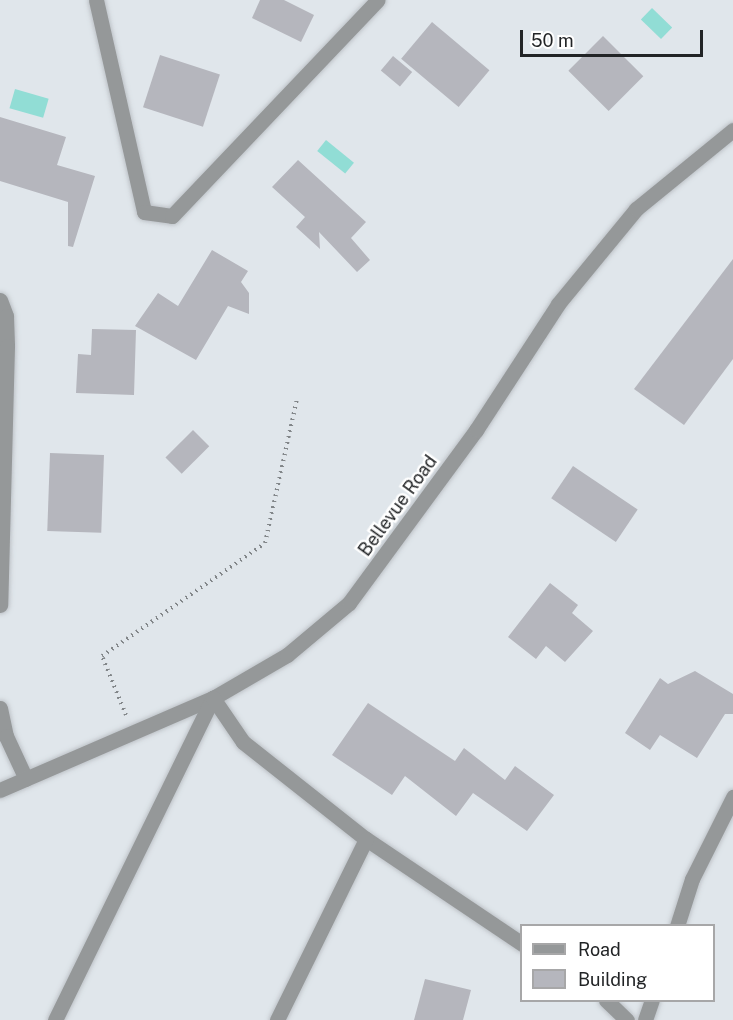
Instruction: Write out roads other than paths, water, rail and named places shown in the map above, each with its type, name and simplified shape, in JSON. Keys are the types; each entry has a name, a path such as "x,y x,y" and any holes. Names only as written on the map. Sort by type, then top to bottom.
{"street":[{"path":"96,0 144,212 172,216 378,0"},
{"name":"Bellevue Road","path":"0,790 213,698 287,655 349,603 476,430 558,304 636,209 733,130"},
{"path":"0,300 6,316 7,346 0,605"},
{"path":"55,1020 213,698 243,742 366,839 520,943"},
{"path":"0,708 6,736 26,779"},
{"path":"679,924 692,879 733,797"},
{"path":"277,1020 366,839"},
{"path":"608,1002 627,1020"},
{"path":"645,1020 651,1002"}]}
